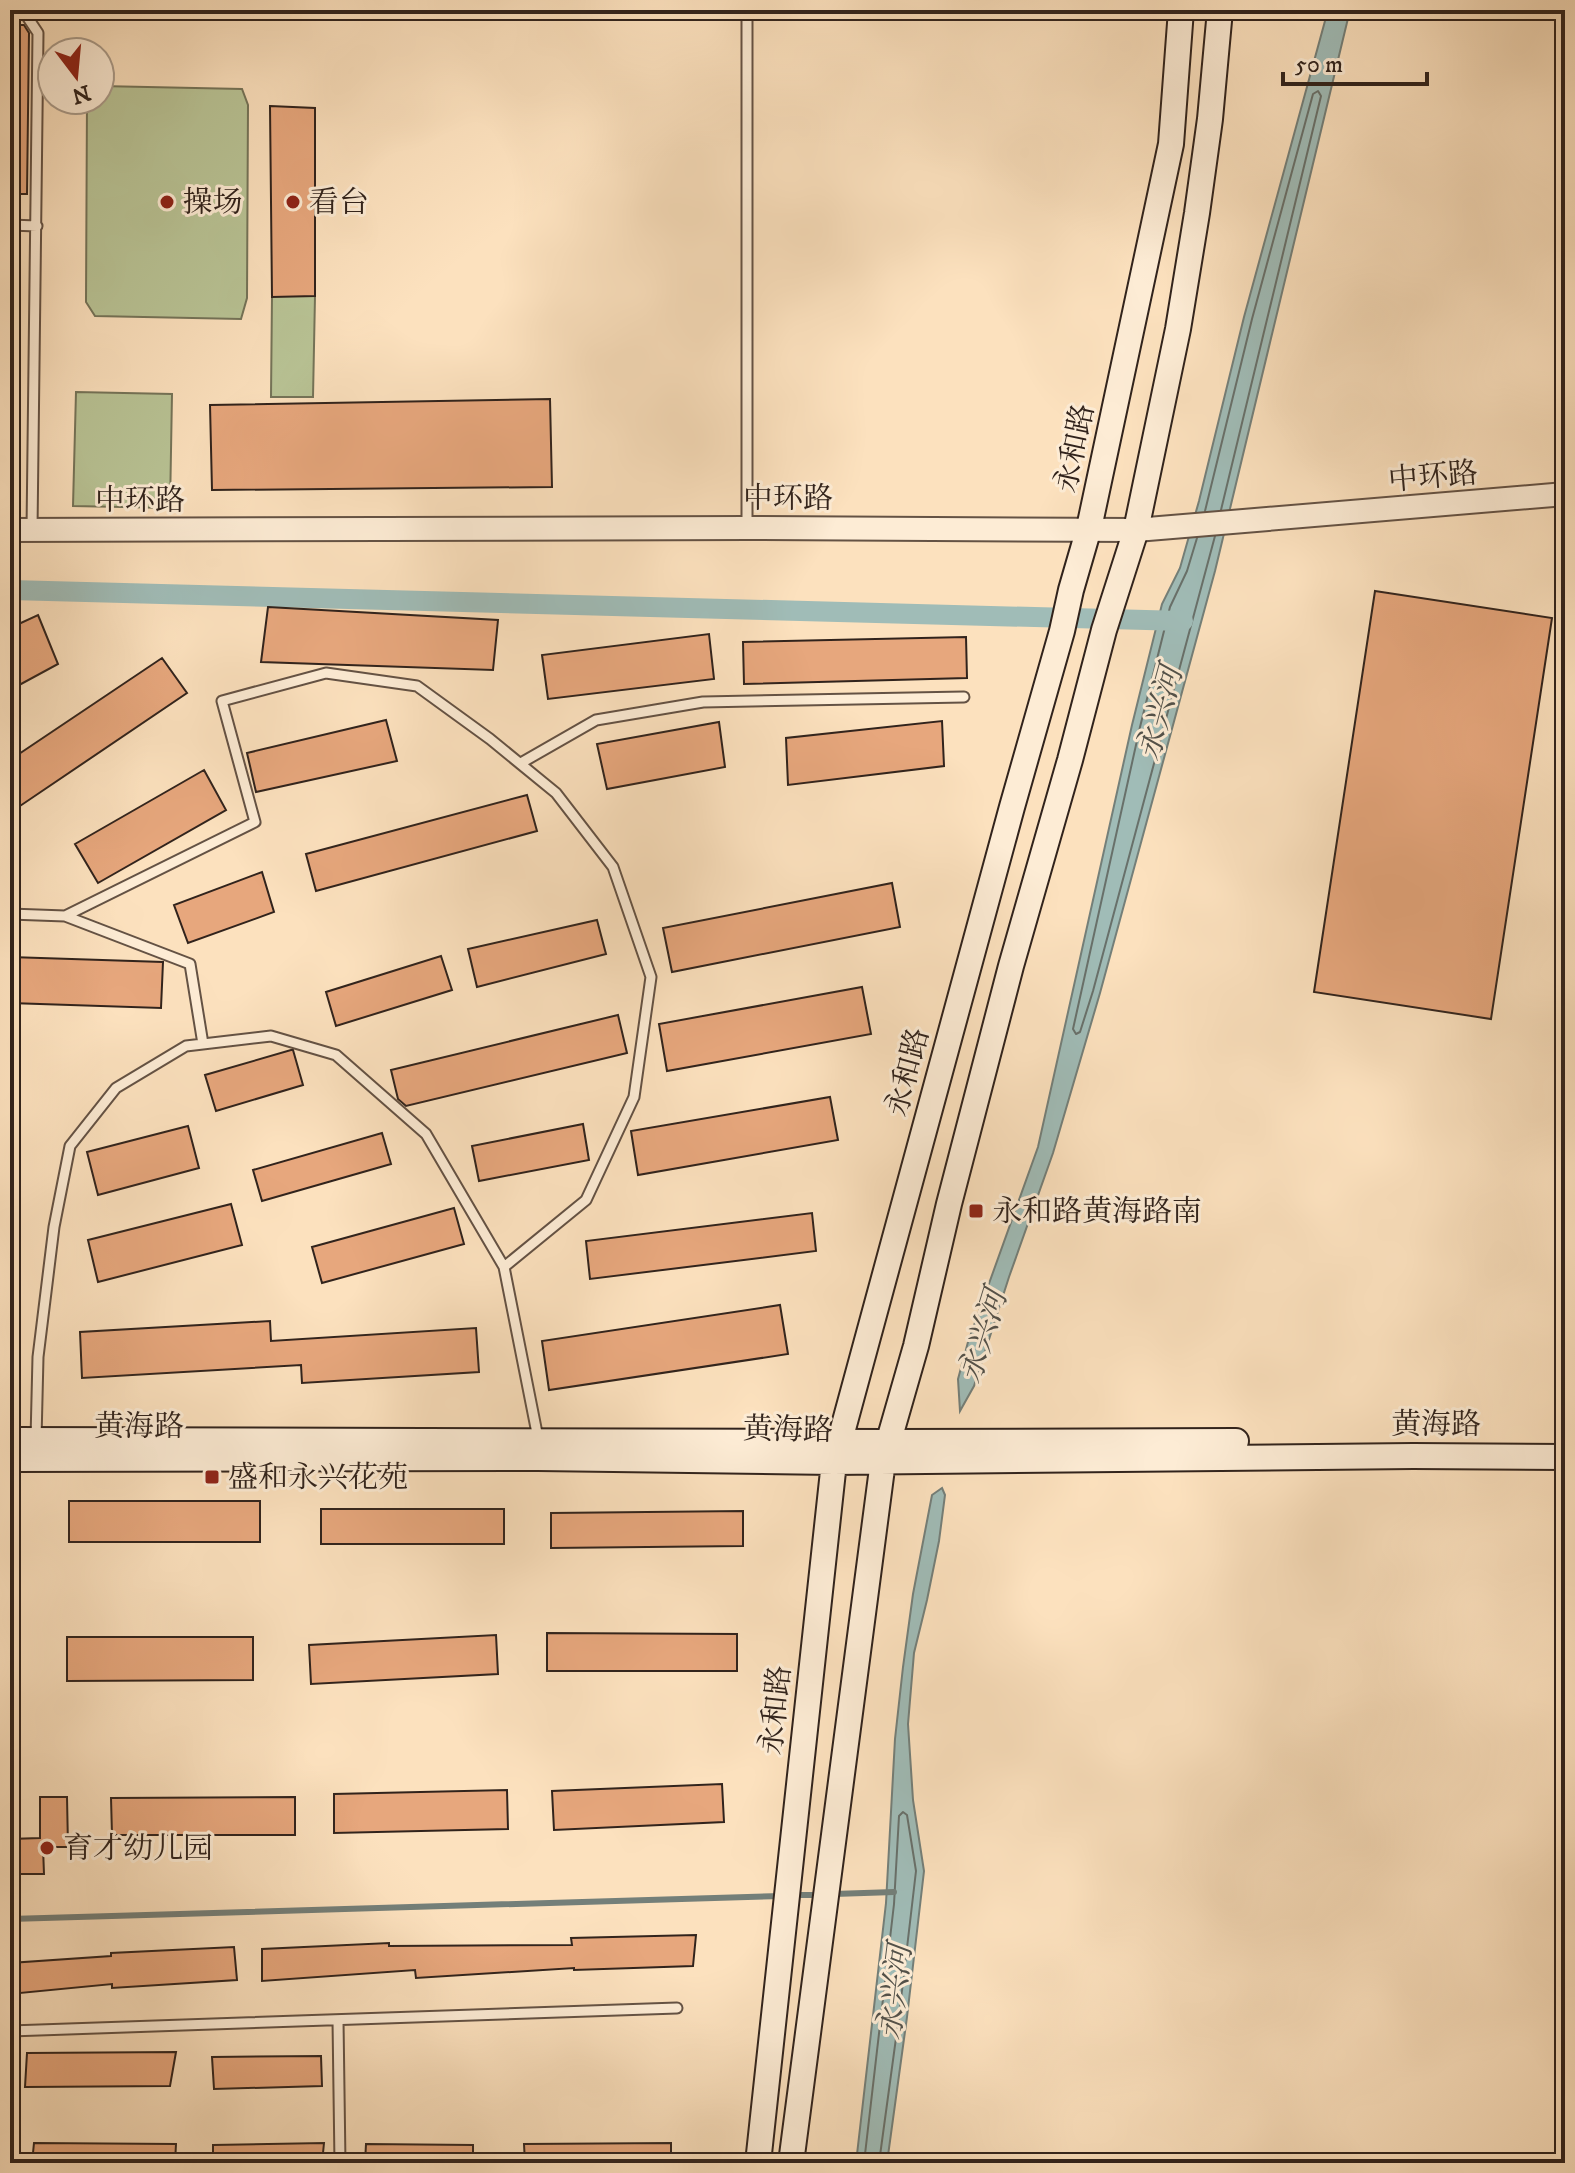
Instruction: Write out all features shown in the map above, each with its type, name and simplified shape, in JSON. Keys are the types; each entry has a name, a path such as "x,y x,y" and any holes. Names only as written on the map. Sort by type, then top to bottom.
{"main road":[{"name":"永和路","path":"758,2163 836,1452 1089,528 1171,144 1181,10"},
{"path":"791,2163 886,1452 916,1346 949,1204 1011,966 1104,630 1136,530 1178,329 1197,213 1220,10"},
{"name":"黄海路","path":"10,1440 35,1449 538,1449 1565,1457"},
{"name":"黄海路","path":"886,1452 1565,1440"},
{"name":"黄海路","path":"10,1459 35,1449"}],"street":[{"name":"中环路","path":"21,530 1136,530 1565,494"}],"lane":[{"path":"747,10 747,528"},
{"path":"10,12 24,12 38,33 37,226 21,530"},
{"path":"10,225 37,226"},
{"path":"65,916 255,822 222,701 326,673 417,686 521,763 556,793 613,867 651,977 634,1097 586,1200 504,1267"},
{"path":"521,763 596,720 703,702 964,697"},
{"path":"10,914 65,916 190,964 203,1044"},
{"path":"35,1449 38,1357 54,1227 70,1146 116,1088 186,1046 271,1036 336,1055 426,1134 504,1267 538,1449"},
{"path":"10,2031 677,2008"},
{"path":"338,2020 340,2163"}],"green space":[{"name":"操场","path":"116,86 242,89 248,105 247,298 241,319 95,316 86,302 87,116 116,116"},
{"path":"272,296 315,296 313,397 271,397"},
{"path":"76,392 172,394 170,508 73,506"}],"water":[{"name":"永兴河","path":"1328,10 1350,10 1215,571 1053,1153 974,1386 960,1411 958,1379 968,1342 1038,1147 1162,604 1180,568 1199,501 1244,317"},
{"name":"永兴河","path":"942,1488 945,1495 939,1541 914,1653 908,1724 913,1800 924,1871 907,2017 887,2163 856,2163 886,1903 895,1739 903,1667 932,1495"}],"building":[{"path":"10,25 24,25 29,33 27,194 10,194"},
{"name":"看台","path":"270,106 315,108 315,296 272,297"},
{"path":"550,399 552,487 212,490 210,405"},
{"path":"1375,591 1552,618 1491,1019 1314,992"},
{"path":"268,607 498,620 493,670 261,662"},
{"path":"38,615 58,664 10,690 10,628"},
{"path":"709,634 714,679 548,699 542,655"},
{"path":"966,637 967,678 744,684 743,642"},
{"path":"162,658 187,693 20,806 10,792 10,760"},
{"path":"386,720 397,761 256,792 247,753"},
{"path":"942,721 944,766 788,785 786,738"},
{"path":"719,722 725,767 607,789 597,744"},
{"path":"204,770 226,810 98,883 75,844"},
{"path":"527,795 537,831 316,891 306,854"},
{"path":"262,872 274,912 188,943 174,905"},
{"path":"892,883 900,927 672,972 663,928"},
{"path":"597,920 606,954 477,987 468,949"},
{"path":"441,956 452,990 336,1026 326,992"},
{"path":"10,957 163,962 161,1008 10,1003"},
{"path":"862,987 871,1034 667,1071 659,1024"},
{"path":"618,1015 627,1053 406,1106 398,1099 391,1070"},
{"path":"293,1050 303,1085 216,1111 205,1075"},
{"path":"830,1097 838,1140 638,1175 631,1131"},
{"path":"583,1124 589,1160 479,1181 472,1146"},
{"path":"188,1126 199,1168 98,1195 87,1152"},
{"path":"382,1133 391,1164 262,1201 253,1170"},
{"path":"231,1204 242,1245 98,1282 88,1240"},
{"path":"454,1208 464,1244 322,1283 312,1247"},
{"path":"812,1213 816,1251 590,1279 586,1241"},
{"path":"780,1305 788,1354 549,1390 542,1341"},
{"path":"270,1321 271,1341 476,1328 479,1372 302,1383 301,1365 82,1378 80,1332"},
{"path":"69,1501 260,1501 260,1542 69,1542"},
{"path":"321,1509 504,1509 504,1544 321,1544"},
{"path":"743,1511 743,1546 551,1548 551,1513"},
{"path":"547,1633 737,1634 737,1671 547,1671"},
{"path":"496,1635 498,1674 311,1684 309,1645"},
{"path":"67,1637 253,1637 253,1680 67,1681"},
{"path":"722,1784 724,1822 554,1830 552,1791"},
{"path":"507,1790 508,1829 334,1833 334,1794"},
{"path":"40,1797 67,1797 68,1847 43,1847 44,1874 10,1874 10,1839 40,1838"},
{"path":"295,1797 295,1835 112,1835 111,1798"},
{"path":"696,1935 693,1966 574,1968 416,1978 415,1970 262,1981 262,1949 389,1943 389,1946 572,1945 571,1938"},
{"path":"234,1947 237,1980 112,1988 112,1984 10,1994 10,1963 111,1956 111,1953"},
{"path":"176,2052 170,2086 25,2087 27,2053"},
{"path":"321,2056 322,2086 214,2089 212,2057"},
{"path":"34,2143 176,2144 175,2163 32,2163"},
{"path":"324,2143 322,2163 213,2163 213,2145"},
{"path":"671,2143 671,2163 525,2163 524,2144"},
{"path":"366,2144 473,2145 473,2163 365,2163"}],"waterway":[{"path":"10,590 1183,621"},
{"path":"834,1894 894,1892"},
{"path":"794,1895 818,1895"},
{"path":"10,1919 782,1896"}],"place":[{"name":"操场","path":"167,202"},
{"name":"看台","path":"293,202"},
{"name":"永和路黄海路南","path":"976,1211"},
{"name":"盛和永兴花苑","path":"212,1477"},
{"name":"育才幼儿园","path":"47,1848"}]}
